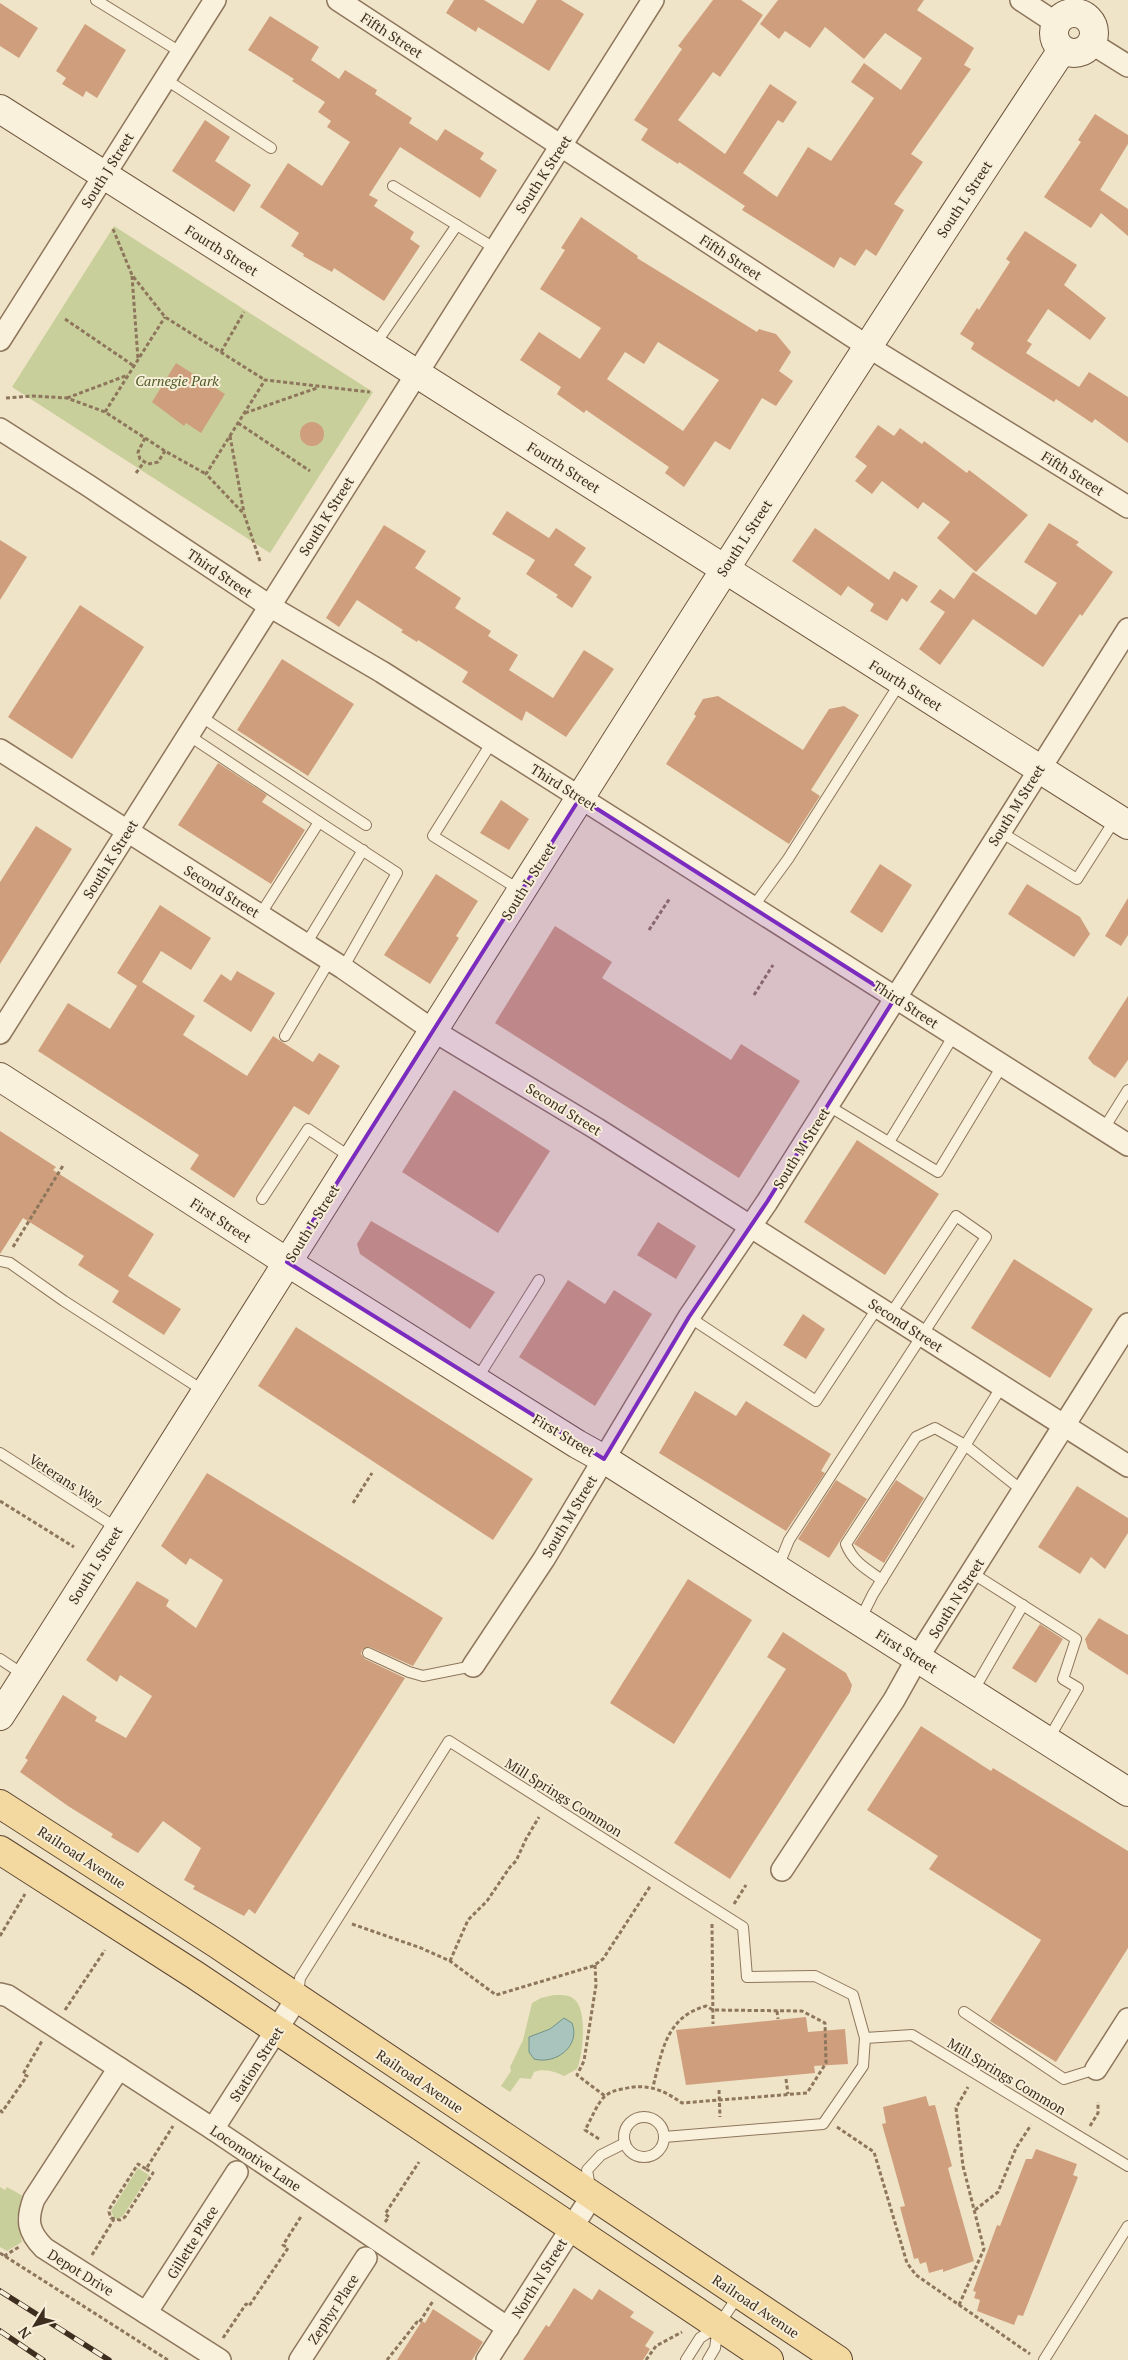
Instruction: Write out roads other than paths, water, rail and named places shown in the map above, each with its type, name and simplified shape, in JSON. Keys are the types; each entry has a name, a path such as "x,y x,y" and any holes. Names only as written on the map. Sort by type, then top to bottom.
{"main road":[{"path":"1089,8 1094,37 1088,48 1078,53 1062,50 1058,46 1053,34 1056,23 1060,17 1089,8"},
{"name":"South L Street","path":"0,1716 724,569 867,346 1062,50"},
{"name":"Fourth Street","path":"0,109 900,682 1122,821"},
{"name":"First Street","path":"0,1077 287,1262 577,1444 604,1458 1128,1792"},
{"name":"Railroad Avenue","path":"0,1804 297,1998 838,2360"},
{"path":"0,1850 278,2030 769,2360"}],"street":[{"name":"South J Street","path":"0,340 215,0"},
{"name":"Fifth Street","path":"338,0 867,346 1128,507"},
{"name":"South K Street","path":"0,1033 200,716 271,608 416,373 653,0"},
{"path":"1021,0 1056,23"},
{"path":"1091,43 1128,66"},
{"name":"Third Street","path":"0,430 89,486 271,608 382,672 1128,1146"},
{"name":"South M Street","path":"473,1666 544,1559 689,1316 750,1226 1128,629"},
{"name":"Second Street","path":"0,750 337,964 434,1031 589,1124 1128,1466"},
{"name":"South N Street","path":"782,1870 894,1700 918,1657 1128,1324"},
{"name":"Locomotive Lane","path":"0,1994 8,1996 214,2129 508,2328"},
{"name":"Station Street","path":"214,2129 297,1998"},
{"path":"1096,2069 1128,2019"},
{"name":"Depot Drive","path":"119,2068 34,2199 29,2212 28,2225 34,2238 44,2248 146,2313 221,2350"},
{"name":"Gillette Place","path":"146,2313 237,2172"},
{"name":"North N Street","path":"487,2360 592,2196"},
{"name":"Zephyr Place","path":"300,2360 366,2258"}],"lane":[{"path":"96,0 182,53"},
{"path":"165,79 271,148"},
{"path":"393,186 496,249"},
{"path":"374,347 457,225"},
{"path":"753,907 788,860 900,682"},
{"path":"200,716 366,825"},
{"path":"188,735 397,873 337,964 285,1036"},
{"path":"492,742 433,836 521,891"},
{"path":"1000,831 1077,880 1122,821"},
{"path":"260,915 319,822"},
{"path":"306,944 364,850"},
{"path":"889,1142 954,1035"},
{"path":"827,1105 938,1172 1002,1066"},
{"path":"1103,1130 1128,1090"},
{"path":"262,1199 308,1129 353,1158"},
{"path":"689,1316 816,1400 956,1216 986,1237 920,1335 789,1540 778,1569"},
{"path":"0,1261 10,1263 64,1301 205,1392"},
{"path":"476,1380 539,1280"},
{"path":"860,1621 882,1580 1002,1386"},
{"path":"882,1580 861,1566 851,1556 846,1544 916,1438 935,1428 964,1445 1022,1491"},
{"name":"Veterans Way","path":"0,1453 118,1528"},
{"path":"972,1574 1076,1638 1063,1679 1078,1688 1047,1741"},
{"path":"972,1693 1023,1605"},
{"path":"368,1653 409,1672 423,1676 473,1666"},
{"path":"0,1659 26,1676"},
{"name":"Mill Springs Common","path":"297,1998 300,1978 449,1742 743,1927 747,1977 815,1976 853,1995 865,2038 863,2066 823,2124 664,2137"},
{"path":"964,2012 1064,2079 1096,2069"},
{"name":"Mill Springs Common","path":"865,2038 912,2035 1128,2166"},
{"path":"641,2117 648,2117 660,2124 664,2137 656,2154 644,2157 632,2153 625,2143 625,2129 629,2123 641,2117"},
{"path":"592,2196 587,2170 601,2155 625,2143"},
{"path":"1044,2360 1128,2226"},
{"path":"686,2360 700,2338 718,2326 739,2294"},
{"path":"708,2360 715,2348 718,2326"}],"water":[{"path":"564,2018 572,2023 574,2031 570,2046 565,2052 550,2059 534,2059 529,2052 529,2037 550,2029"}],"railway":[{"path":"0,2291 109,2360"},
{"path":"0,2331 43,2360"}],"park label":[{"name":"Carnegie Park","path":"177,380"}]}
